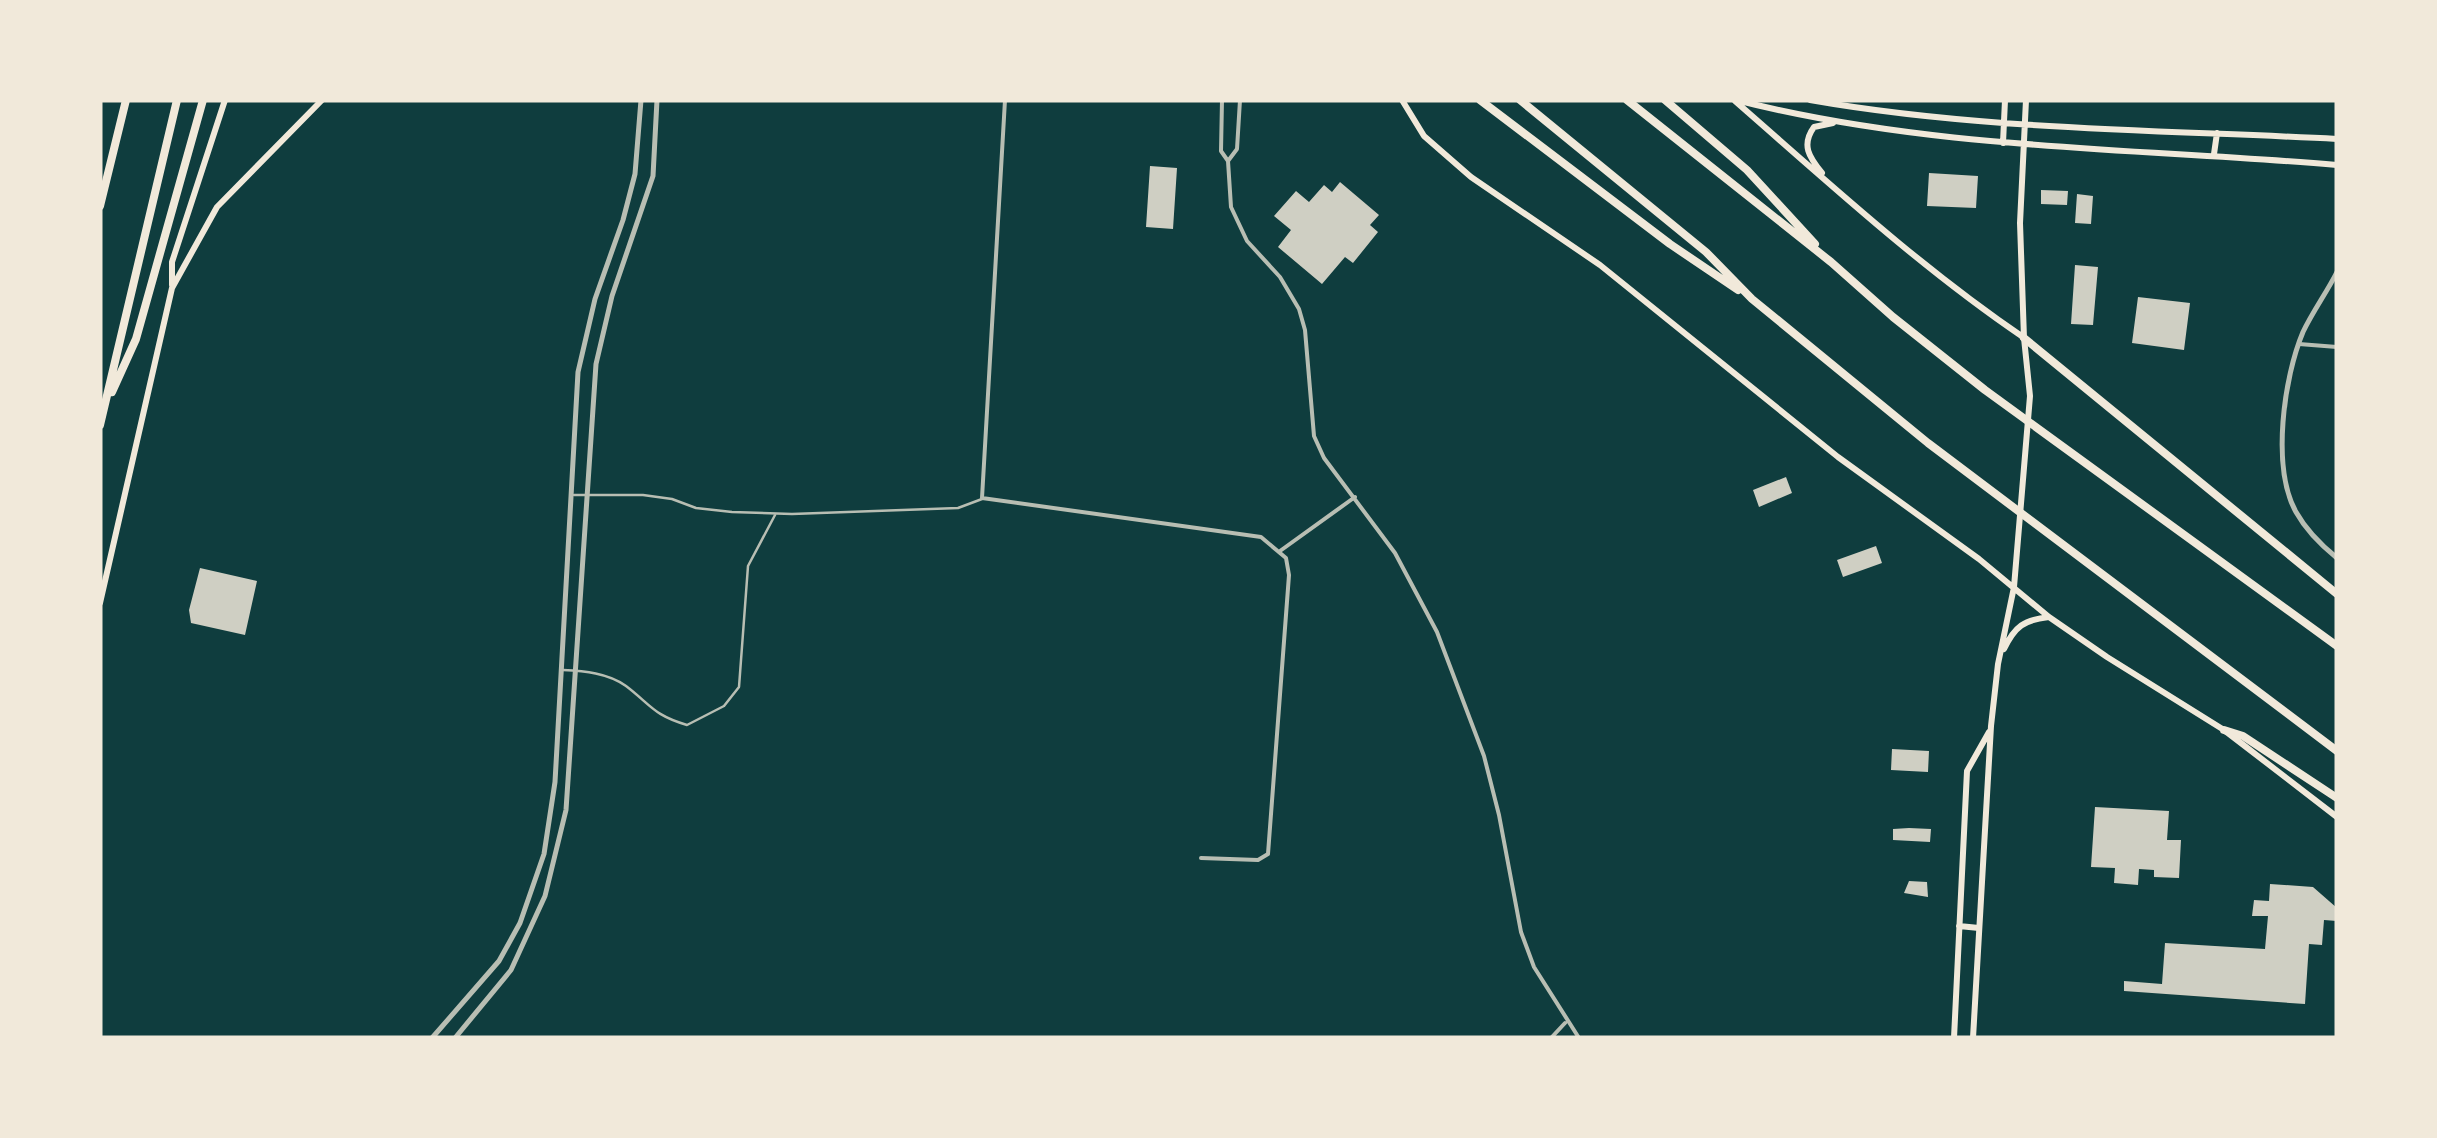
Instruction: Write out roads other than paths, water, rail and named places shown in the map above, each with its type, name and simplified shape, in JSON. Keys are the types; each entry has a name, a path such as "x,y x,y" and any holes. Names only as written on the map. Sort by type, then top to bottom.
{"highway":[{"path":"100,206 123,100"},
{"path":"100,426 177,100"},
{"path":"104,410 136,339 204,100"},
{"path":"1480,100 1670,244 1752,298"},
{"path":"1520,100 1706,252 1752,298 1928,443 2337,751"},
{"path":"1627,100 1832,262 1984,390 2337,646"},
{"path":"1665,100 1747,170 1832,262"},
{"path":"2024,338 2337,594"},
{"path":"2224,730 2243,736 2337,798"}],"main road":[{"path":"100,602 172,288 172,262 224,100"},
{"path":"172,288 217,206 322,100"},
{"path":"1402,100 1424,136 1471,177 1600,265 1838,458 2049,617 2224,730 2337,817"},
{"path":"1735,100 1958,293 2024,338"},
{"path":"1735,100 1790,114 1925,135 2337,164"},
{"path":"1810,100 2025,124 2337,138"},
{"path":"2004,142 2005,100"},
{"path":"1973,1038 1991,726 1998,664 2014,587 2030,396 2020,222 2026,100"},
{"path":"1832,186 1806,151 1806,138 1814,127 1846,122"},
{"path":"2214,154 2217,133"},
{"path":"1998,664 2013,630 2024,622 2049,617"},
{"path":"1954,1038 1968,771 1991,726"},
{"path":"1959,926 1980,928"}],"street":[{"path":"432,1038 499,961 520,924 544,854 556,782 578,372 595,298 635,174 641,100"},
{"path":"455,1038 511,970 545,896 566,810 598,350 653,176 657,100"},
{"path":"1005,100 982,498 1260,537 1286,558 1288,575 1268,854 1258,860 1201,858"},
{"path":"1222,100 1221,150 1228,162 1228,188 1238,222 1299,308 1305,330 1314,436 1324,458 1355,496 1413,583 1456,678 1484,756 1499,815 1520,932 1534,967 1579,1038"},
{"path":"1228,162 1237,150 1240,100"},
{"path":"623,220 637,227"},
{"path":"2337,272 2299,344 2289,372 2283,436 2294,510 2309,532 2337,558"},
{"path":"2299,344 2337,347"},
{"path":"1280,551 1355,496"},
{"path":"1551,1038 1566,1022"}],"lane":[{"path":"572,495 643,495 696,508 775,514 958,508 982,498"},
{"path":"563,670 601,674 624,684 662,718 686,724 724,706 739,687 748,566 775,514"}]}
